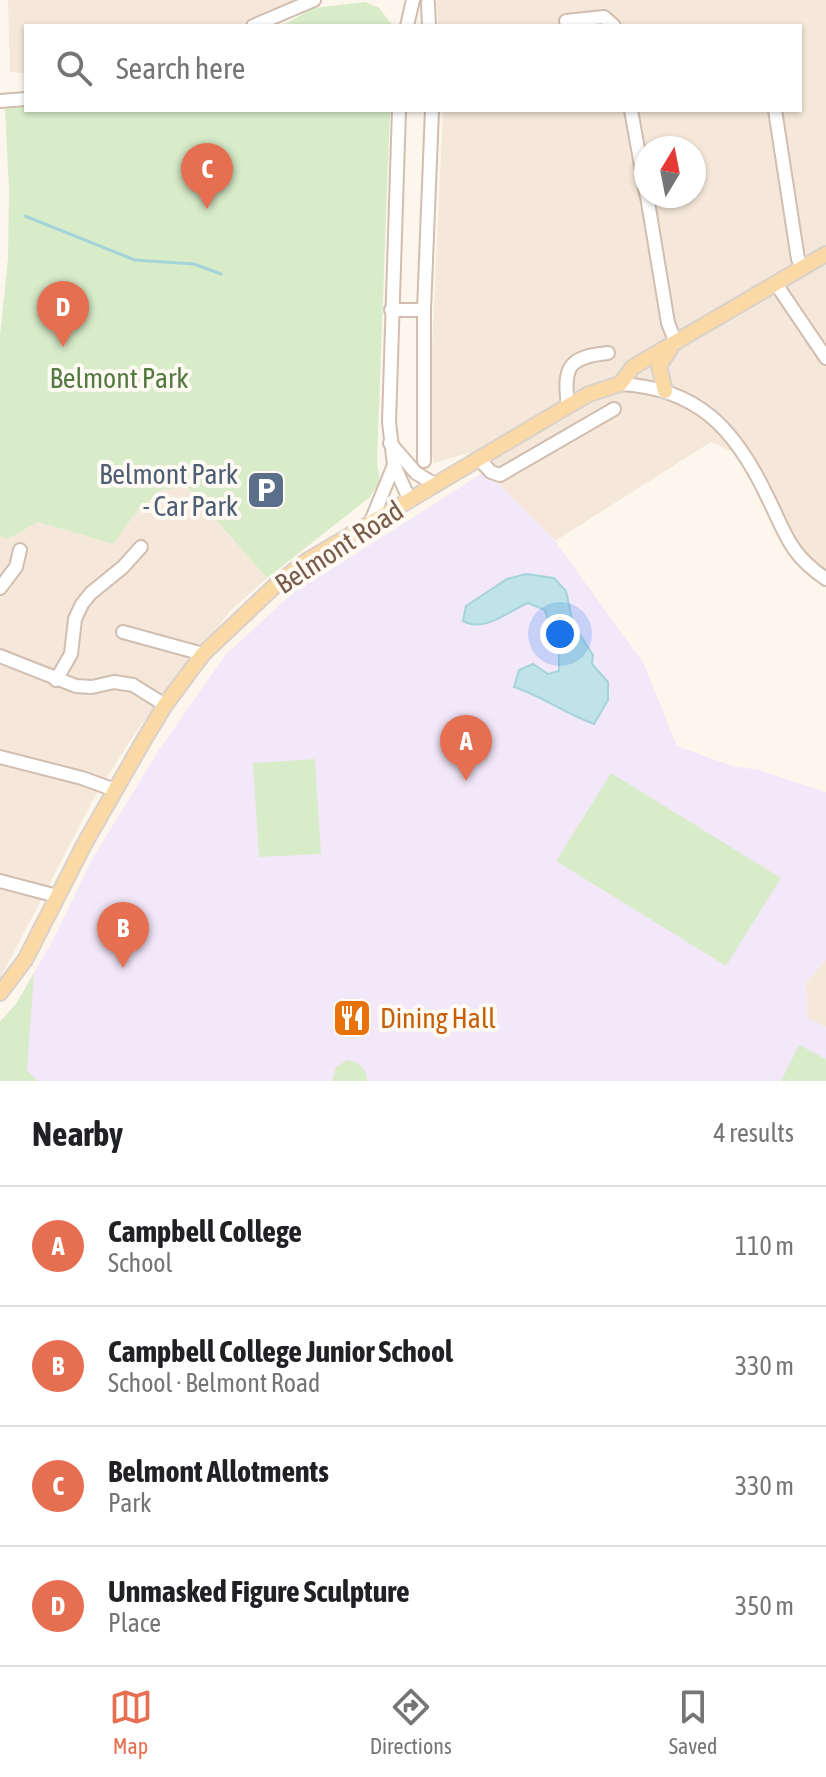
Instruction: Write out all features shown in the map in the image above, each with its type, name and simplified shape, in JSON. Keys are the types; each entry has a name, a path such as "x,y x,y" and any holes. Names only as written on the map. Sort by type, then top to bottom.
{"main road":[{"name":"Belmont Road","path":"0,993 25,960 115,790 165,705 203,654 278,583 305,562 568,406 589,394 620,384 633,367 826,254"},
{"path":"665,391 659,366 676,343"}],"street":[{"path":"258,24 314,0"},
{"path":"407,24 413,0"},
{"path":"428,3 429,24"},
{"path":"566,21 604,17 612,24"},
{"path":"0,101 24,99"},
{"path":"399,112 391,310 390,443 394,465 410,501"},
{"path":"424,461 424,310 432,112"},
{"path":"631,112 636,136"},
{"path":"775,112 798,259 803,268"},
{"path":"648,208 668,323 676,343"},
{"path":"776,284 826,358"},
{"path":"391,310 424,310"},
{"path":"568,406 565,382 570,367 580,358 608,353"},
{"path":"620,384 665,391 702,408 725,428 746,455 791,550 826,579"},
{"path":"479,459 491,472 500,475 614,409"},
{"path":"390,443 416,473 436,485"},
{"path":"370,524 394,465"},
{"path":"56,680 71,654 75,619 82,604 141,547"},
{"path":"0,588 16,567 20,550"},
{"path":"123,632 203,654"},
{"path":"0,656 76,686 92,687 114,682 133,685 165,705"},
{"path":"0,757 82,778 115,790"},
{"path":"0,881 57,896"}],"shaded area":[{"path":"8,0 301,0 241,24 24,24 24,73 10,72"},
{"path":"437,0 826,0 826,576 791,550 742,456 711,442 555,541 469,453 434,463 428,435 443,112 802,112 802,24 438,24"},
{"path":"486,471 555,541 644,664 677,746 732,766 759,770 826,792 826,959 806,983 807,1018 826,1027 826,1081 0,1081 0,1022 16,1004 55,936 91,861 159,750 226,654 305,582 324,574"},
{"path":"187,487 267,578 231,610 135,733 93,800 0,979 0,536 8,539 38,522 113,544 137,511 161,490"},
{"path":"826,959 826,1027 807,1018 806,983"}],"green space":[{"path":"365,2 379,8 391,24 285,24 313,8"},
{"name":"Belmont Park","path":"24,107 24,112 390,112 377,461 380,482 370,497 267,578 187,487 161,490 137,511 113,544 38,522 8,539 0,536 0,335 8,259 9,190 5,109"},
{"path":"315,759 321,854 259,857 253,763"},
{"path":"611,773 781,878 726,966 556,861"},
{"path":"34,973 27,1070 38,1081 0,1081 0,1022 16,1004"},
{"path":"799,1045 826,1059 826,1081 781,1081"},
{"path":"347,1060 362,1066 367,1081 332,1081 336,1067"}],"water":[{"path":"526,574 554,578 566,591 573,624 593,655 592,664 608,682 608,700 594,724 514,687 519,670 533,664 548,674 559,671 559,655 545,610 528,603 488,623 463,621 466,606 507,579"}],"waterway":[{"path":"25,216 135,260 194,264 221,274"}],"place":[{"name":"Belmont Allotments","path":"207,209"},
{"name":"Unmasked Figure Sculpture","path":"63,347"},
{"name":"Belmont Park - Car Park","path":"266,490"},
{"name":"Campbell College","path":"466,781"},
{"name":"Campbell College Junior School","path":"123,968"},
{"name":"Dining Hall","path":"352,1018"}]}
